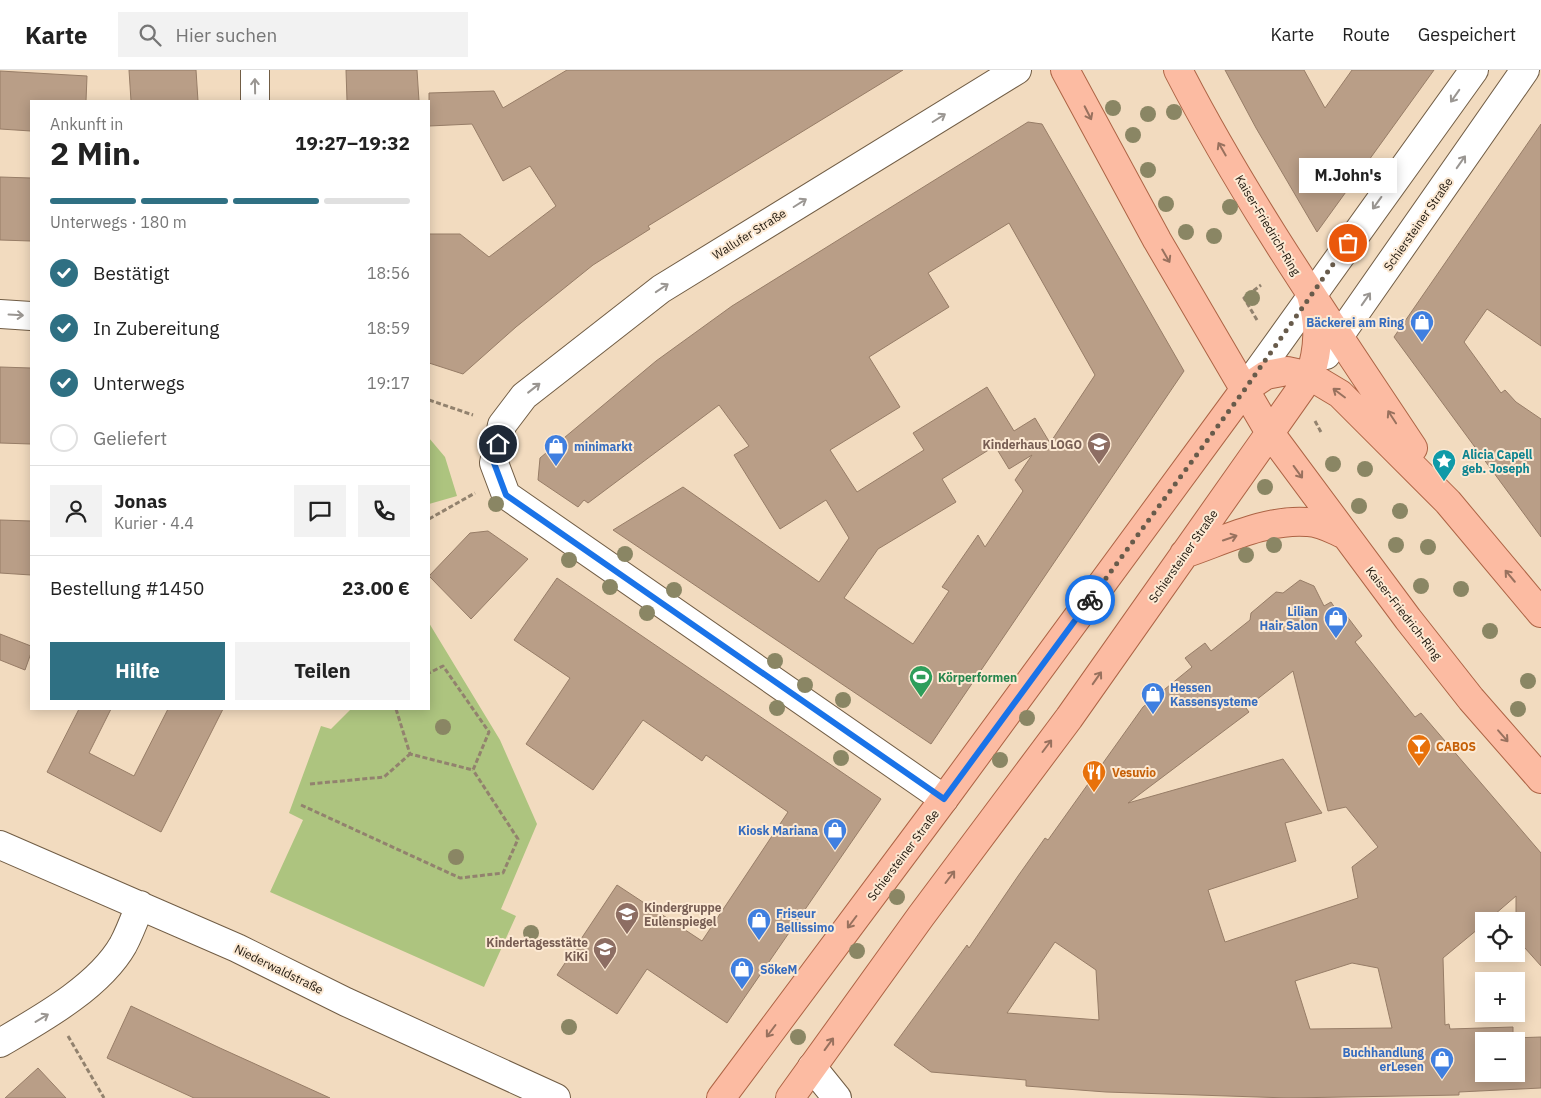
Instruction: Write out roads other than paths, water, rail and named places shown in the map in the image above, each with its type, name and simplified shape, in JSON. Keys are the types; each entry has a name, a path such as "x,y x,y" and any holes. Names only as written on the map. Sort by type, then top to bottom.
{"main road":[{"name":"Kaiser-Friedrich-Ring","path":"1065,70 1157,240 1270,433 1343,534 1471,699 1541,779"},
{"name":"Kaiser-Friedrich-Ring","path":"1178,70 1253,201 1311,295 1448,502"},
{"name":"Schiersteiner Straße","path":"790,1098 921,916 1068,718 1310,376 1316,357 1319,336 1317,316 1311,295"},
{"name":"Kaiser-Friedrich-Ring","path":"1245,389 1256,380 1277,372 1300,373 1310,376 1344,397 1448,502 1541,613"},
{"name":"Schiersteiner Straße","path":"721,1098 944,799 1245,389"},
{"path":"1184,554 1264,526 1291,522 1308,522 1325,526 1343,534"}],"street":[{"path":"255,70 255,100"},
{"name":"Wallufer Straße","path":"944,799 506,495 494,463 502,425 524,396 661,288 1017,70"},
{"name":"Schiersteiner Straße","path":"1245,389 1474,70"},
{"name":"Schiersteiner Straße","path":"1310,376 1339,339 1524,70"},
{"path":"0,314 30,316"},
{"name":"Niederwaldstraße","path":"0,845 140,905 556,1098"},
{"path":"0,1043 53,1012 99,974 123,946 140,905"},
{"path":"812,1067 837,1098"}],"place":[{"name":"M.John's","path":"1348,243"},
{"name":"Bäckerei am Ring","path":"1422,343"},
{"name":"Kinderhaus LOGO","path":"1099,465"},
{"name":"minimarkt","path":"556,467"},
{"name":"Alicia Capell geb. Joseph","path":"1444,482"},
{"name":"Lilian Hair Salon","path":"1336,639"},
{"name":"Körperformen","path":"921,698"},
{"name":"Hessen Kassensysteme","path":"1153,715"},
{"name":"CABOS","path":"1419,767"},
{"name":"Vesuvio","path":"1094,793"},
{"name":"Kiosk Mariana","path":"835,851"},
{"name":"Kindergruppe Eulenspiegel","path":"627,935"},
{"name":"Friseur Bellissimo","path":"759,941"},
{"name":"Kindertagesstätte KiKi","path":"605,970"},
{"name":"SökeM","path":"742,990"},
{"name":"Buchhandlung erLesen","path":"1442,1080"}]}
